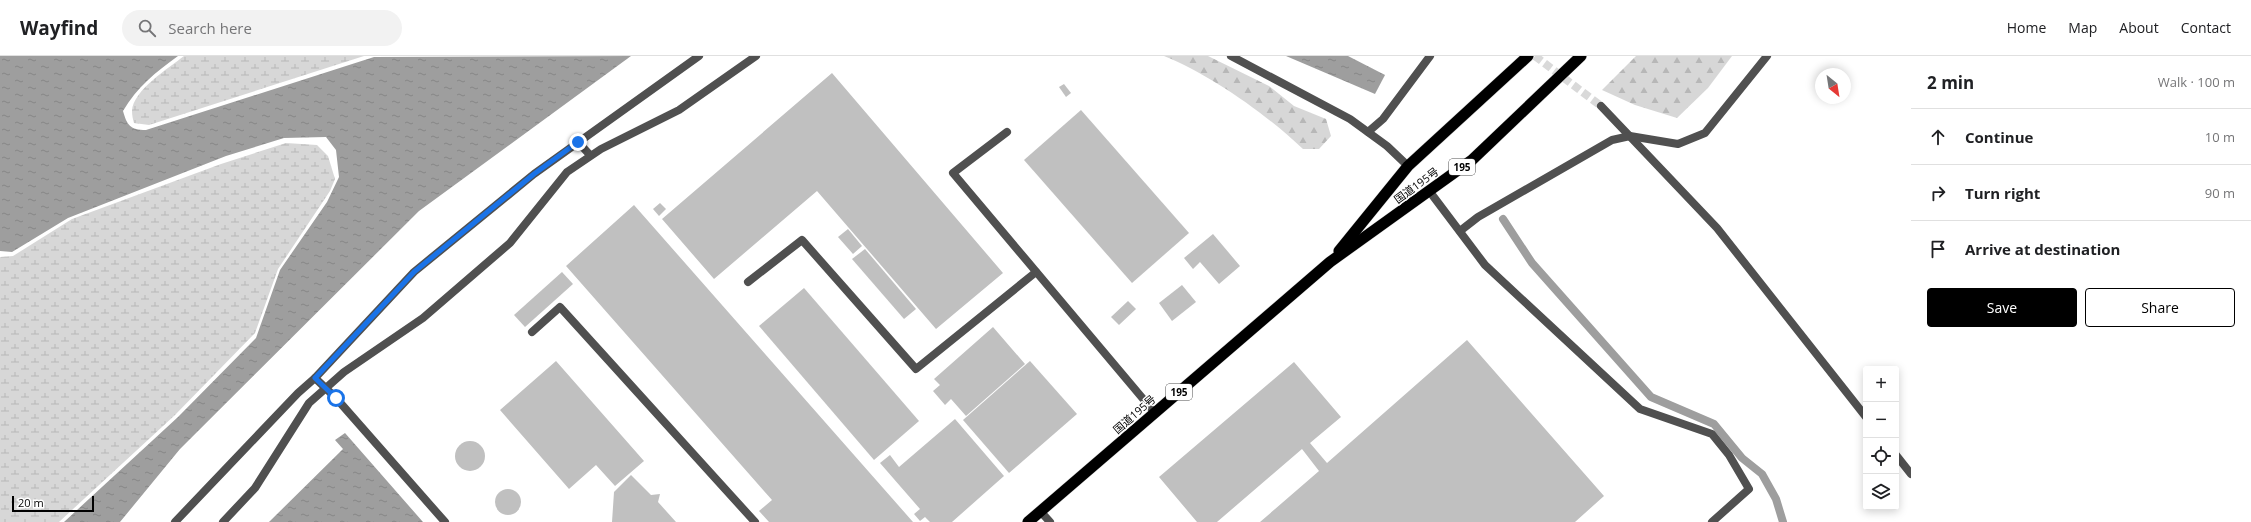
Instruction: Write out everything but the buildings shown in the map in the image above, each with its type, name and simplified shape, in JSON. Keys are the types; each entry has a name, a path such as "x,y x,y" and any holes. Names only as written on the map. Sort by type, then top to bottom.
{"highway":[{"name":"国道195号","path":"1330,262 1408,166 1528,56"},
{"name":"国道195号","path":"1028,522 1330,262 1430,192 1472,160 1581,56"}],"street":[{"path":"174,522 298,393 315,378 414,272 534,174 699,56"},
{"path":"223,522 255,488 309,403 325,387 344,372 423,318 510,243 567,172 590,155 679,110 756,56"},
{"path":"1231,56 1350,119 1368,132 1408,166"},
{"path":"1368,132 1383,119 1430,56"},
{"path":"1460,231 1478,217 1612,140 1630,136 1678,144 1705,133 1767,56"},
{"path":"1601,106 1717,228 1863,413"},
{"path":"1007,132 953,173 1155,413"},
{"path":"578,142 590,155"},
{"path":"1430,192 1484,265 1640,409 1712,434 1730,455 1749,489 1712,522"},
{"path":"748,282 802,240 916,369 1036,272"},
{"path":"532,332 560,307 755,522"},
{"path":"315,378 325,387 445,522"},
{"path":"1899,459 1911,474"},
{"path":"1041,512 1050,522"}],"green space":[{"path":"184,56 364,56 149,125 134,123 132,111 138,95 161,73"},
{"path":"1164,56 1208,56 1269,86 1294,106 1326,119 1331,136 1319,149 1303,149 1272,122 1237,96 1182,64"},
{"path":"1636,56 1732,56 1708,88 1677,118 1635,105 1602,90"},
{"path":"286,143 317,145 328,156 335,179 330,191 278,269 255,333 175,415 59,522 0,522 0,257 13,256 72,219 221,164"}],"water":[{"path":"0,56 178,56 141,87 128,102 123,111 130,126 136,129 146,130 374,57 631,56 419,211 180,449 120,522 64,522 178,417 256,338 280,270 327,202 339,177 336,150 326,137 284,138 226,156 68,218 12,252 0,251"},
{"path":"1286,56 1348,56 1385,75 1375,94"},
{"path":"345,433 423,522 269,522 343,449 335,440"}],"waterway":[{"path":"1503,219 1532,263 1651,397 1714,424 1742,458 1762,474 1776,499 1783,522"}],"tunnel":[{"path":"1535,56 1601,106"}],"route":[{"path":"336,398 315,378 414,272 534,174 578,142"}]}
